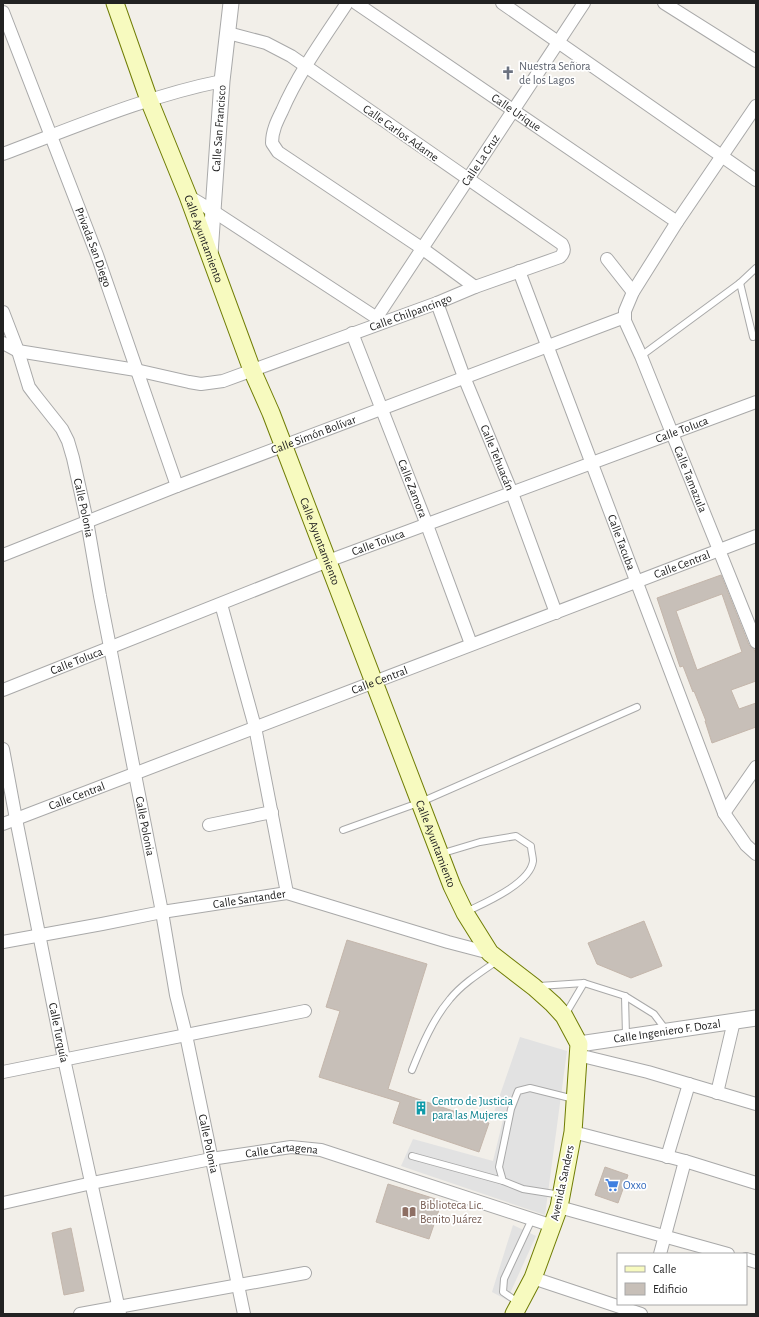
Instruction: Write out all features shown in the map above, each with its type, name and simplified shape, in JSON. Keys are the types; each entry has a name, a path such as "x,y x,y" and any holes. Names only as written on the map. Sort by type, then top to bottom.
{"main road":[{"name":"Calle Ayuntamiento","path":"115,3 149,100 188,196 252,370 328,561 452,886 465,913 494,956 534,987 564,1016 579,1050"},
{"name":"Avenida Sanders","path":"517,1309 532,1278 553,1226 560,1201 573,1132 579,1050"}],"street":[{"name":"Calle San Francisco","path":"210,254 222,81 231,3"},
{"path":"348,3 304,66 274,129 272,143 284,156 423,249 475,287"},
{"name":"Calle Urique","path":"356,3 677,222"},
{"path":"502,3 756,180"},
{"name":"Calle La Cruz","path":"380,320 468,179 584,3"},
{"path":"664,3 756,60"},
{"name":"Privada San Diego","path":"3,12 97,255 177,486"},
{"name":"Calle Carlos Adame","path":"228,33 266,43 291,56 562,244 564,250"},
{"path":"3,154 149,100 188,88 222,81"},
{"path":"624,317 626,305 633,292 677,222 756,106"},
{"path":"188,196 380,320"},
{"name":"Calle Chilpancingo","path":"3,343 18,351 136,370 201,384 223,381 352,333 380,320 437,303 475,287 560,257 564,250"},
{"path":"607,259 633,292"},
{"name":"Calle Tacuba","path":"519,271 724,813 746,845 756,854"},
{"name":"Calle Tehuacán","path":"437,303 464,377 512,494 556,613"},
{"name":"Calle Polonia","path":"3,312 18,351 29,386 35,396 58,423 68,441 73,458 87,521 134,775 162,912 176,995 186,1035 244,1314"},
{"name":"Calle Simón Bolívar","path":"3,554 381,408 624,317"},
{"name":"Calle Tamazula","path":"624,317 720,550 756,642"},
{"name":"Calle Zamora","path":"352,333 427,525 471,644"},
{"name":"Calle Toluca","path":"3,690 328,561 512,494 756,402"},
{"name":"Calle Central","path":"3,824 756,536"},
{"path":"221,604 255,727 287,893"},
{"name":"Calle Turquía","path":"3,749 64,1059 119,1310"},
{"path":"724,813 751,784 756,767"},
{"path":"209,825 272,812"},
{"name":"Calle Santander","path":"3,942 162,912 287,893 494,956"},
{"path":"3,1072 305,1011"},
{"path":"717,1093 748,1021"},
{"name":"Calle Ingeniero F. Dozal","path":"579,1050 626,1038 667,1031 748,1021"},
{"path":"579,1050 756,1104"},
{"path":"667,1157 689,1084"},
{"path":"573,1132 685,1161 756,1183"},
{"name":"Calle Cartagena","path":"3,1203 211,1159 291,1147 321,1150 553,1226"},
{"path":"660,1253 685,1161"},
{"path":"560,1201 665,1236 724,1253"},
{"path":"80,1314 119,1310 237,1285 305,1273"},
{"path":"532,1278 641,1314"}],"lane":[{"path":"641,356 740,283 756,268"},
{"path":"740,283 754,337"},
{"path":"343,830 421,802 637,707"},
{"path":"440,854 480,842 516,836 531,846 533,862 526,876 503,894 465,913"},
{"path":"412,1070 425,1038 450,999 494,956"},
{"path":"564,1016 584,983"},
{"path":"534,987 584,983 625,996 654,1014 667,1031"},
{"path":"625,996 626,1038"},
{"path":"503,1181 499,1167 511,1109 518,1091 530,1088 576,1099"},
{"path":"412,1156 503,1181 560,1201"},
{"path":"517,1309 503,1292 504,1279 532,1219"}],"shaded area":[{"path":"520,1037 567,1051 545,1215 401,1166 413,1139 493,1161 503,1120 493,1115"},
{"path":"513,1225 536,1236 507,1300 492,1292"}],"building":[{"path":"721,575 749,645 754,649 756,655 756,681 731,690 739,709 756,703 756,727 712,743 706,721 694,691 693,692 683,666 680,667 657,598","holes":["722,594 742,652 697,670 676,611"]},
{"path":"644,921 662,966 631,978 597,964 588,943"},
{"path":"347,940 427,964 388,1089 489,1123 479,1152 393,1123 400,1102 319,1077 340,1011 326,1007"},
{"name":"Oxxo","path":"605,1167 628,1175 618,1203 595,1195"},
{"name":"Biblioteca Lic. Benito Juárez","path":"388,1184 442,1201 429,1239 376,1222"},
{"path":"71,1228 84,1291 64,1295 52,1233"}],"place":[{"name":"Nuestra Señora de los Lagos","path":"508,73"},
{"name":"Centro de Justicia para las Mujeres","path":"421,1108"},
{"name":"Oxxo","path":"612,1185"},
{"name":"Biblioteca Lic. Benito Juárez","path":"409,1212"}]}
